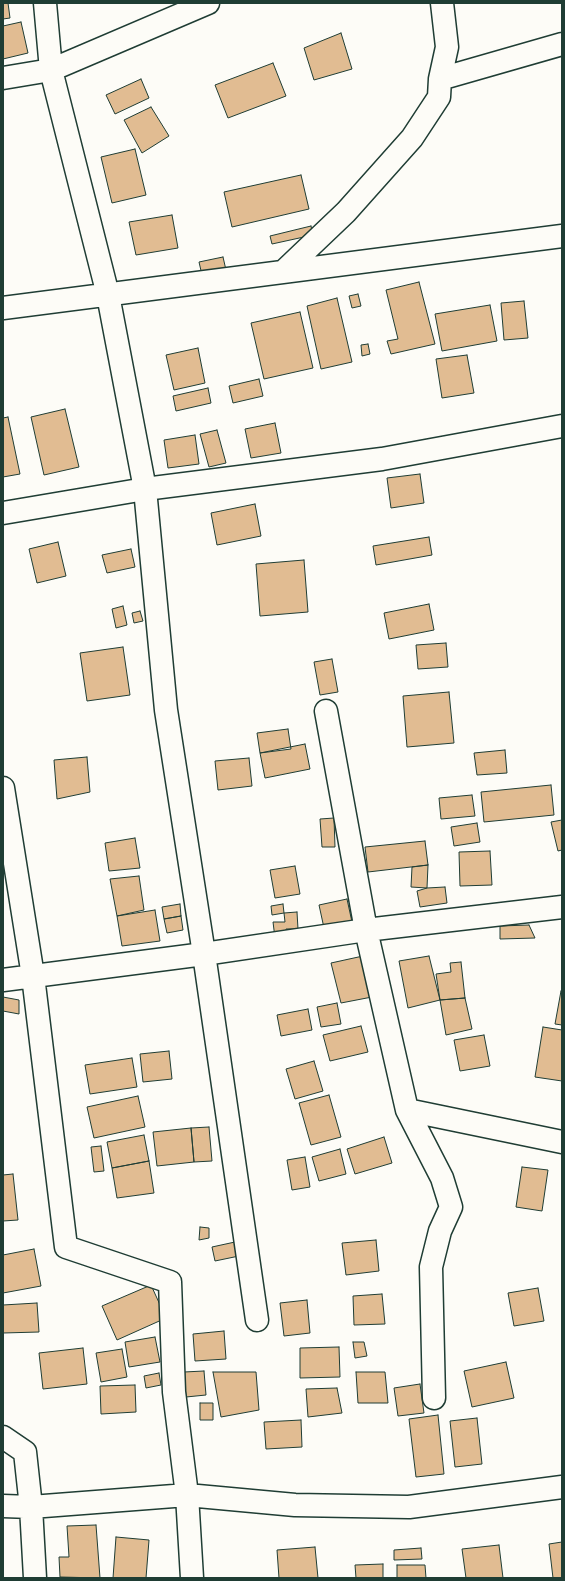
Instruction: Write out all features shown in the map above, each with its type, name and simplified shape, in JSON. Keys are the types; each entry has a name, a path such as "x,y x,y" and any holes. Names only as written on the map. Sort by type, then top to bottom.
{"street":[{"path":"45,3 51,70 108,294 145,490 166,710 258,1320"},
{"path":"3,78 51,70 208,3"},
{"path":"283,272 346,212 412,138 439,97 440,79 448,47 442,3"},
{"path":"440,79 562,44"},
{"path":"3,308 562,236"},
{"path":"3,513 145,490 382,458 562,426"},
{"path":"326,711 366,930 407,1110 442,1178 451,1208 440,1231 431,1267 434,1398"},
{"path":"3,788 33,976 66,1247 170,1282 174,1392 186,1495 192,1578"},
{"path":"3,980 204,954 366,930 562,907"},
{"path":"407,1110 562,1142"},
{"path":"3,1437 25,1452 31,1507 35,1578"},
{"path":"3,1506 31,1507 186,1495 295,1505 409,1507 562,1487"}],"building":[{"path":"3,3 8,3 10,18 3,19"},
{"path":"21,22 28,53 3,59 3,26"},
{"path":"341,33 352,69 314,80 304,48"},
{"path":"273,63 286,96 228,118 215,85"},
{"path":"141,79 149,98 115,114 106,95"},
{"path":"151,107 169,136 142,153 124,120"},
{"path":"135,149 146,195 112,203 101,157"},
{"path":"301,175 309,209 232,227 224,192"},
{"path":"172,215 178,248 136,255 129,222"},
{"path":"311,226 313,235 272,244 270,236"},
{"path":"223,257 226,270 202,275 199,262"},
{"path":"419,282 435,344 391,354 387,341 398,339 386,290"},
{"path":"358,294 361,306 352,308 349,296"},
{"path":"337,298 352,362 321,369 307,306"},
{"path":"524,301 528,338 504,340 501,303"},
{"path":"490,305 497,341 442,351 435,314"},
{"path":"300,312 313,368 264,379 251,323"},
{"path":"368,344 370,354 362,356 361,345"},
{"path":"198,348 205,383 174,390 166,355"},
{"path":"467,355 474,393 442,398 436,359"},
{"path":"259,379 263,396 233,403 229,386"},
{"path":"208,388 211,403 176,411 173,396"},
{"path":"65,409 79,467 44,475 31,417"},
{"path":"8,417 20,474 3,477 3,418"},
{"path":"275,423 281,453 251,458 245,429"},
{"path":"217,430 226,463 209,467 200,434"},
{"path":"195,435 199,464 168,468 164,440"},
{"path":"420,474 424,503 391,508 387,478"},
{"path":"255,504 261,536 217,545 211,513"},
{"path":"429,537 432,555 376,565 373,546"},
{"path":"58,542 66,576 37,583 29,549"},
{"path":"131,549 135,567 107,573 102,555"},
{"path":"304,560 308,612 260,616 256,564"},
{"path":"429,604 434,630 389,639 384,613"},
{"path":"123,606 127,625 116,628 112,609"},
{"path":"140,611 143,621 134,623 132,613"},
{"path":"446,643 448,667 418,669 416,645"},
{"path":"123,647 130,695 87,701 80,653"},
{"path":"332,659 338,692 320,695 314,662"},
{"path":"449,692 454,743 407,747 403,696"},
{"path":"288,729 291,749 260,753 257,733"},
{"path":"305,744 310,769 265,778 260,753"},
{"path":"505,750 507,773 477,775 474,753"},
{"path":"87,757 90,792 57,799 54,760"},
{"path":"249,758 252,786 218,790 215,761"},
{"path":"551,785 554,815 484,822 481,792"},
{"path":"472,795 475,816 441,819 439,798"},
{"path":"334,818 335,847 322,847 320,819"},
{"path":"562,820 562,850 558,851 551,822"},
{"path":"477,823 480,842 454,846 451,827"},
{"path":"135,838 140,868 109,871 105,843"},
{"path":"425,841 428,865 368,872 365,847"},
{"path":"490,851 492,885 460,886 459,852"},
{"path":"428,865 427,888 411,887 412,867"},
{"path":"295,866 300,894 275,898 270,870"},
{"path":"139,876 144,910 117,916 110,879"},
{"path":"445,887 447,903 420,907 417,891 427,888"},
{"path":"347,899 352,922 324,928 319,905"},
{"path":"180,904 181,916 164,919 162,907"},
{"path":"283,904 284,913 272,915 271,906"},
{"path":"155,910 160,941 122,946 117,916"},
{"path":"297,912 298,929 286,929 287,937 275,938 273,922 285,922 284,913"},
{"path":"181,916 183,930 167,933 164,919"},
{"path":"529,925 535,938 500,939 500,926"},
{"path":"363,956 372,997 341,1003 331,963"},
{"path":"429,956 440,1000 408,1008 399,961"},
{"path":"461,962 465,998 440,1000 436,974 451,972 450,963"},
{"path":"562,991 562,1025 555,1024"},
{"path":"3,997 19,1000 19,1014 3,1011"},
{"path":"465,998 472,1029 446,1035 440,1000"},
{"path":"337,1003 341,1024 321,1027 317,1007"},
{"path":"308,1009 312,1030 281,1036 277,1015"},
{"path":"361,1026 368,1052 330,1061 323,1035"},
{"path":"543,1027 562,1030 562,1081 535,1077"},
{"path":"484,1035 490,1066 460,1071 454,1040"},
{"path":"169,1051 172,1079 143,1082 140,1054"},
{"path":"132,1058 137,1087 90,1094 85,1065"},
{"path":"314,1061 323,1091 295,1099 286,1069"},
{"path":"329,1095 341,1137 311,1145 299,1103"},
{"path":"138,1096 145,1127 94,1138 87,1107"},
{"path":"209,1127 212,1161 194,1162 191,1128"},
{"path":"191,1128 194,1162 157,1166 153,1132"},
{"path":"144,1135 149,1161 112,1168 107,1142"},
{"path":"384,1137 392,1163 355,1174 347,1149"},
{"path":"101,1146 104,1171 94,1172 91,1147"},
{"path":"340,1149 346,1174 319,1181 312,1157"},
{"path":"305,1157 310,1187 292,1190 287,1160"},
{"path":"149,1161 154,1193 117,1198 112,1168"},
{"path":"522,1167 548,1170 542,1211 516,1207"},
{"path":"13,1174 18,1220 3,1221 3,1175"},
{"path":"200,1227 209,1228 209,1238 199,1240"},
{"path":"376,1240 379,1271 346,1275 342,1243"},
{"path":"235,1242 239,1256 215,1261 212,1247"},
{"path":"34,1249 41,1286 3,1293 3,1255"},
{"path":"151,1285 166,1318 117,1340 102,1306"},
{"path":"538,1288 544,1321 514,1326 508,1293"},
{"path":"382,1294 385,1324 354,1325 353,1296"},
{"path":"307,1300 310,1333 284,1336 280,1303"},
{"path":"37,1303 39,1332 3,1333 3,1305"},
{"path":"224,1331 226,1359 195,1361 193,1334"},
{"path":"155,1337 160,1362 129,1367 125,1342"},
{"path":"353,1342 364,1342 367,1356 355,1358"},
{"path":"339,1347 340,1377 300,1378 300,1348"},
{"path":"83,1348 87,1384 43,1389 39,1353"},
{"path":"122,1349 127,1377 101,1382 96,1353"},
{"path":"506,1362 514,1398 472,1407 464,1371"},
{"path":"204,1371 206,1395 186,1397 184,1372"},
{"path":"213,1372 256,1372 259,1410 221,1417"},
{"path":"356,1372 385,1372 388,1403 358,1403"},
{"path":"159,1373 161,1385 146,1388 144,1376"},
{"path":"420,1384 424,1413 398,1416 394,1388"},
{"path":"135,1385 136,1412 101,1414 100,1386"},
{"path":"337,1388 342,1413 308,1417 306,1389"},
{"path":"200,1403 213,1403 213,1420 200,1420"},
{"path":"438,1415 444,1474 416,1477 409,1419"},
{"path":"477,1418 482,1464 455,1467 450,1421"},
{"path":"301,1420 302,1447 266,1449 264,1422"},
{"path":"96,1525 100,1578 60,1577 59,1557 69,1557 67,1526"},
{"path":"116,1537 149,1540 146,1578 113,1578"},
{"path":"562,1542 562,1578 553,1578 549,1544"},
{"path":"499,1545 503,1578 466,1578 462,1549"},
{"path":"315,1547 318,1578 279,1578 277,1550"},
{"path":"421,1548 422,1559 394,1560 394,1550"},
{"path":"383,1564 383,1578 356,1578 355,1565"},
{"path":"397,1565 425,1565 426,1578 397,1578"}]}
